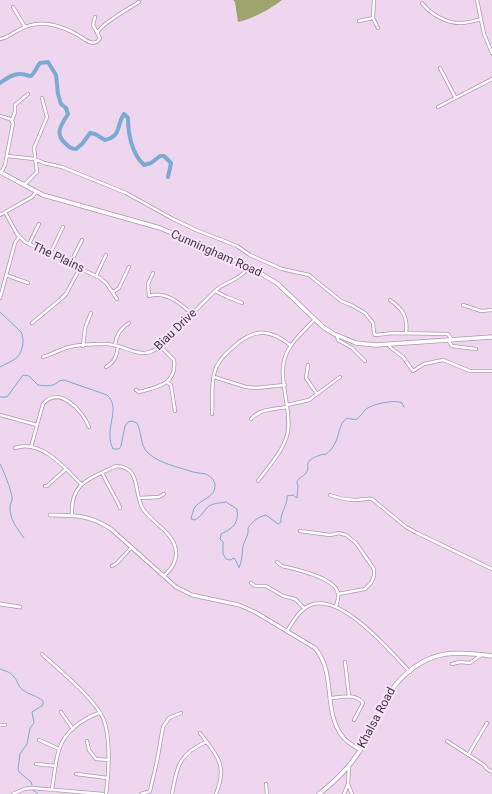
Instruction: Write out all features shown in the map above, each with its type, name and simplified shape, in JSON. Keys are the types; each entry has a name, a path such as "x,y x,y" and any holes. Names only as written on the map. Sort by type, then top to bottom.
{"main road":[{"name":"Cunningham Road","path":"1,173 36,192 160,228 249,266 278,284 329,331 337,336 360,344 388,344 492,337"},
{"name":"Khalsa Road","path":"319,794 349,765 360,750 375,724 388,694 396,684 410,672 430,660 445,654 470,653 492,656"}],"street":[{"path":"374,0 373,18 378,28"},
{"path":"477,0 484,34 492,53"},
{"path":"98,33 99,30 110,21 139,2"},
{"path":"422,3 425,8 434,14 453,23 469,23 481,19"},
{"path":"13,6 25,27"},
{"path":"0,39 7,37 28,25 47,23 93,43 100,40 93,25 95,17"},
{"path":"359,21 373,18"},
{"path":"440,68 455,97"},
{"path":"438,107 492,79"},
{"path":"1,173 13,131 12,120 15,112 15,105 28,94"},
{"path":"24,186 37,172 34,153 35,143 45,125 47,117 42,98"},
{"path":"0,116 12,120"},
{"path":"7,156 35,159 44,163 62,167 126,193 173,219 196,230 238,246 250,255 284,270 310,274 341,301 365,313 373,323 374,333 376,335 388,333 448,334 451,336 450,340 452,346 476,349"},
{"path":"0,215 32,197 36,192"},
{"name":"The Plains","path":"5,212 19,237 29,244 96,276 106,283 117,299"},
{"path":"29,244 39,224"},
{"path":"50,254 63,227"},
{"path":"0,298 15,244 19,237"},
{"path":"70,264 82,240"},
{"path":"96,276 106,255"},
{"name":"Biau Drive","path":"42,357 69,347 83,346 117,346 147,354 151,353 160,346 215,291 225,284 240,277 249,266"},
{"path":"113,292 119,288 129,267"},
{"path":"32,322 49,310 66,294 80,268"},
{"path":"153,273 148,284 149,296 155,294 169,297 192,314"},
{"path":"6,275 28,283"},
{"path":"215,291 227,298 242,303"},
{"path":"390,300 399,308 406,318 406,333"},
{"path":"463,305 481,311 492,310"},
{"path":"83,346 85,328 91,313"},
{"path":"258,481 281,449 288,432 283,362 290,345 315,319"},
{"path":"106,367 118,353 118,335 129,323"},
{"path":"212,414 214,377 217,366 238,342 251,334 264,333 273,334 290,345"},
{"path":"337,336 339,341 352,348 365,361"},
{"path":"388,344 390,348 400,353 405,358 413,371 423,364 443,360 470,371 492,371"},
{"path":"136,390 140,392 167,382 174,373 174,360 160,346"},
{"path":"308,365 306,378 316,394"},
{"path":"214,377 246,387 256,388 285,386"},
{"path":"251,419 263,411 310,400 340,377"},
{"path":"167,382 171,384 175,411"},
{"path":"31,447 43,404 52,397 57,396 70,402 87,422 89,427"},
{"path":"0,415 37,425"},
{"path":"15,448 20,446 31,447 46,453 66,469 81,484"},
{"path":"72,515 71,507 73,497 81,484 116,466 129,470 134,475 142,507 147,514 169,535 174,544 176,559 174,565 164,576"},
{"path":"45,486 47,486 66,469"},
{"path":"102,473 120,508"},
{"path":"139,498 159,497 164,494"},
{"path":"330,495 357,500 370,498 406,527 492,569"},
{"path":"50,515 72,515 99,521 111,529 176,586 192,595 239,604 308,643 320,654 328,674 331,710 336,726 343,738 360,750"},
{"path":"300,531 330,535 346,535 356,543 374,569 372,583 365,590 338,594"},
{"path":"112,566 131,548"},
{"path":"277,562 282,566 318,576 326,580 336,588 338,594 336,606"},
{"path":"251,583 255,586 266,586 283,596 295,599 304,608"},
{"path":"288,631 296,617 304,608 316,603 336,606 366,627 410,672"},
{"path":"0,604 20,607"},
{"path":"42,654 84,693 103,718 107,736 109,760 106,794"},
{"path":"452,664 460,662 470,663 482,654"},
{"path":"345,662 349,696"},
{"path":"331,698 349,696 362,700 363,703 354,720"},
{"path":"61,712 73,729"},
{"path":"52,790 59,749 73,729 82,721 99,713"},
{"path":"141,794 150,791 163,727 169,718 181,713"},
{"path":"468,755 487,723"},
{"path":"200,733 214,750 221,768 221,783 216,794"},
{"path":"39,740 59,749"},
{"path":"87,741 89,750 96,758 109,760"},
{"path":"447,741 484,765 492,772"},
{"path":"172,794 177,769 183,759 191,749 206,742"},
{"path":"36,764 56,766"},
{"path":"344,794 348,784 349,765"},
{"path":"76,774 108,778"},
{"path":"266,784 267,794"},
{"path":"348,784 352,794"},
{"path":"13,794 24,789 102,794"}],"green space":[{"path":"233,0 282,0 250,19 238,22 235,2"}],"waterway":[{"path":"0,83 15,74 31,76 40,63 48,62 56,75 58,94 61,104 66,108 68,114 60,128 60,136 66,144 71,148 76,149 82,144 90,133 95,134 105,140 114,136 124,114 128,118 129,131 136,155 144,165 151,163 160,156 164,156 171,163 168,177"},
{"path":"0,312 21,332 23,342 18,357 0,367"},
{"path":"0,397 7,397 23,375 29,376 38,385 47,386 64,380 107,395 113,406 110,434 110,441 113,449 119,449 125,426 128,422 132,421 137,423 139,427 145,450 153,457 170,465 193,472 206,474 211,477 215,483 215,489 211,495 195,507 191,519 195,520 209,506 215,504 226,502 237,509 236,522 229,530 221,534 220,539 223,542 223,554 226,559 230,560 234,558 239,568 248,528 256,520 266,515 278,524 281,522 287,496 293,495 297,498 297,482 307,472 309,461 317,456 323,454 325,455 331,450 337,440 344,420 347,418 357,419 366,409 374,405 399,402 402,403 404,407"},
{"path":"0,464 11,494 11,515 14,524 24,538"},
{"path":"0,669 11,674 23,690 43,701 43,705 32,712 34,723 30,728 27,744 20,754 18,769 19,772 31,782 32,785"},
{"path":"33,790 38,794"}]}
